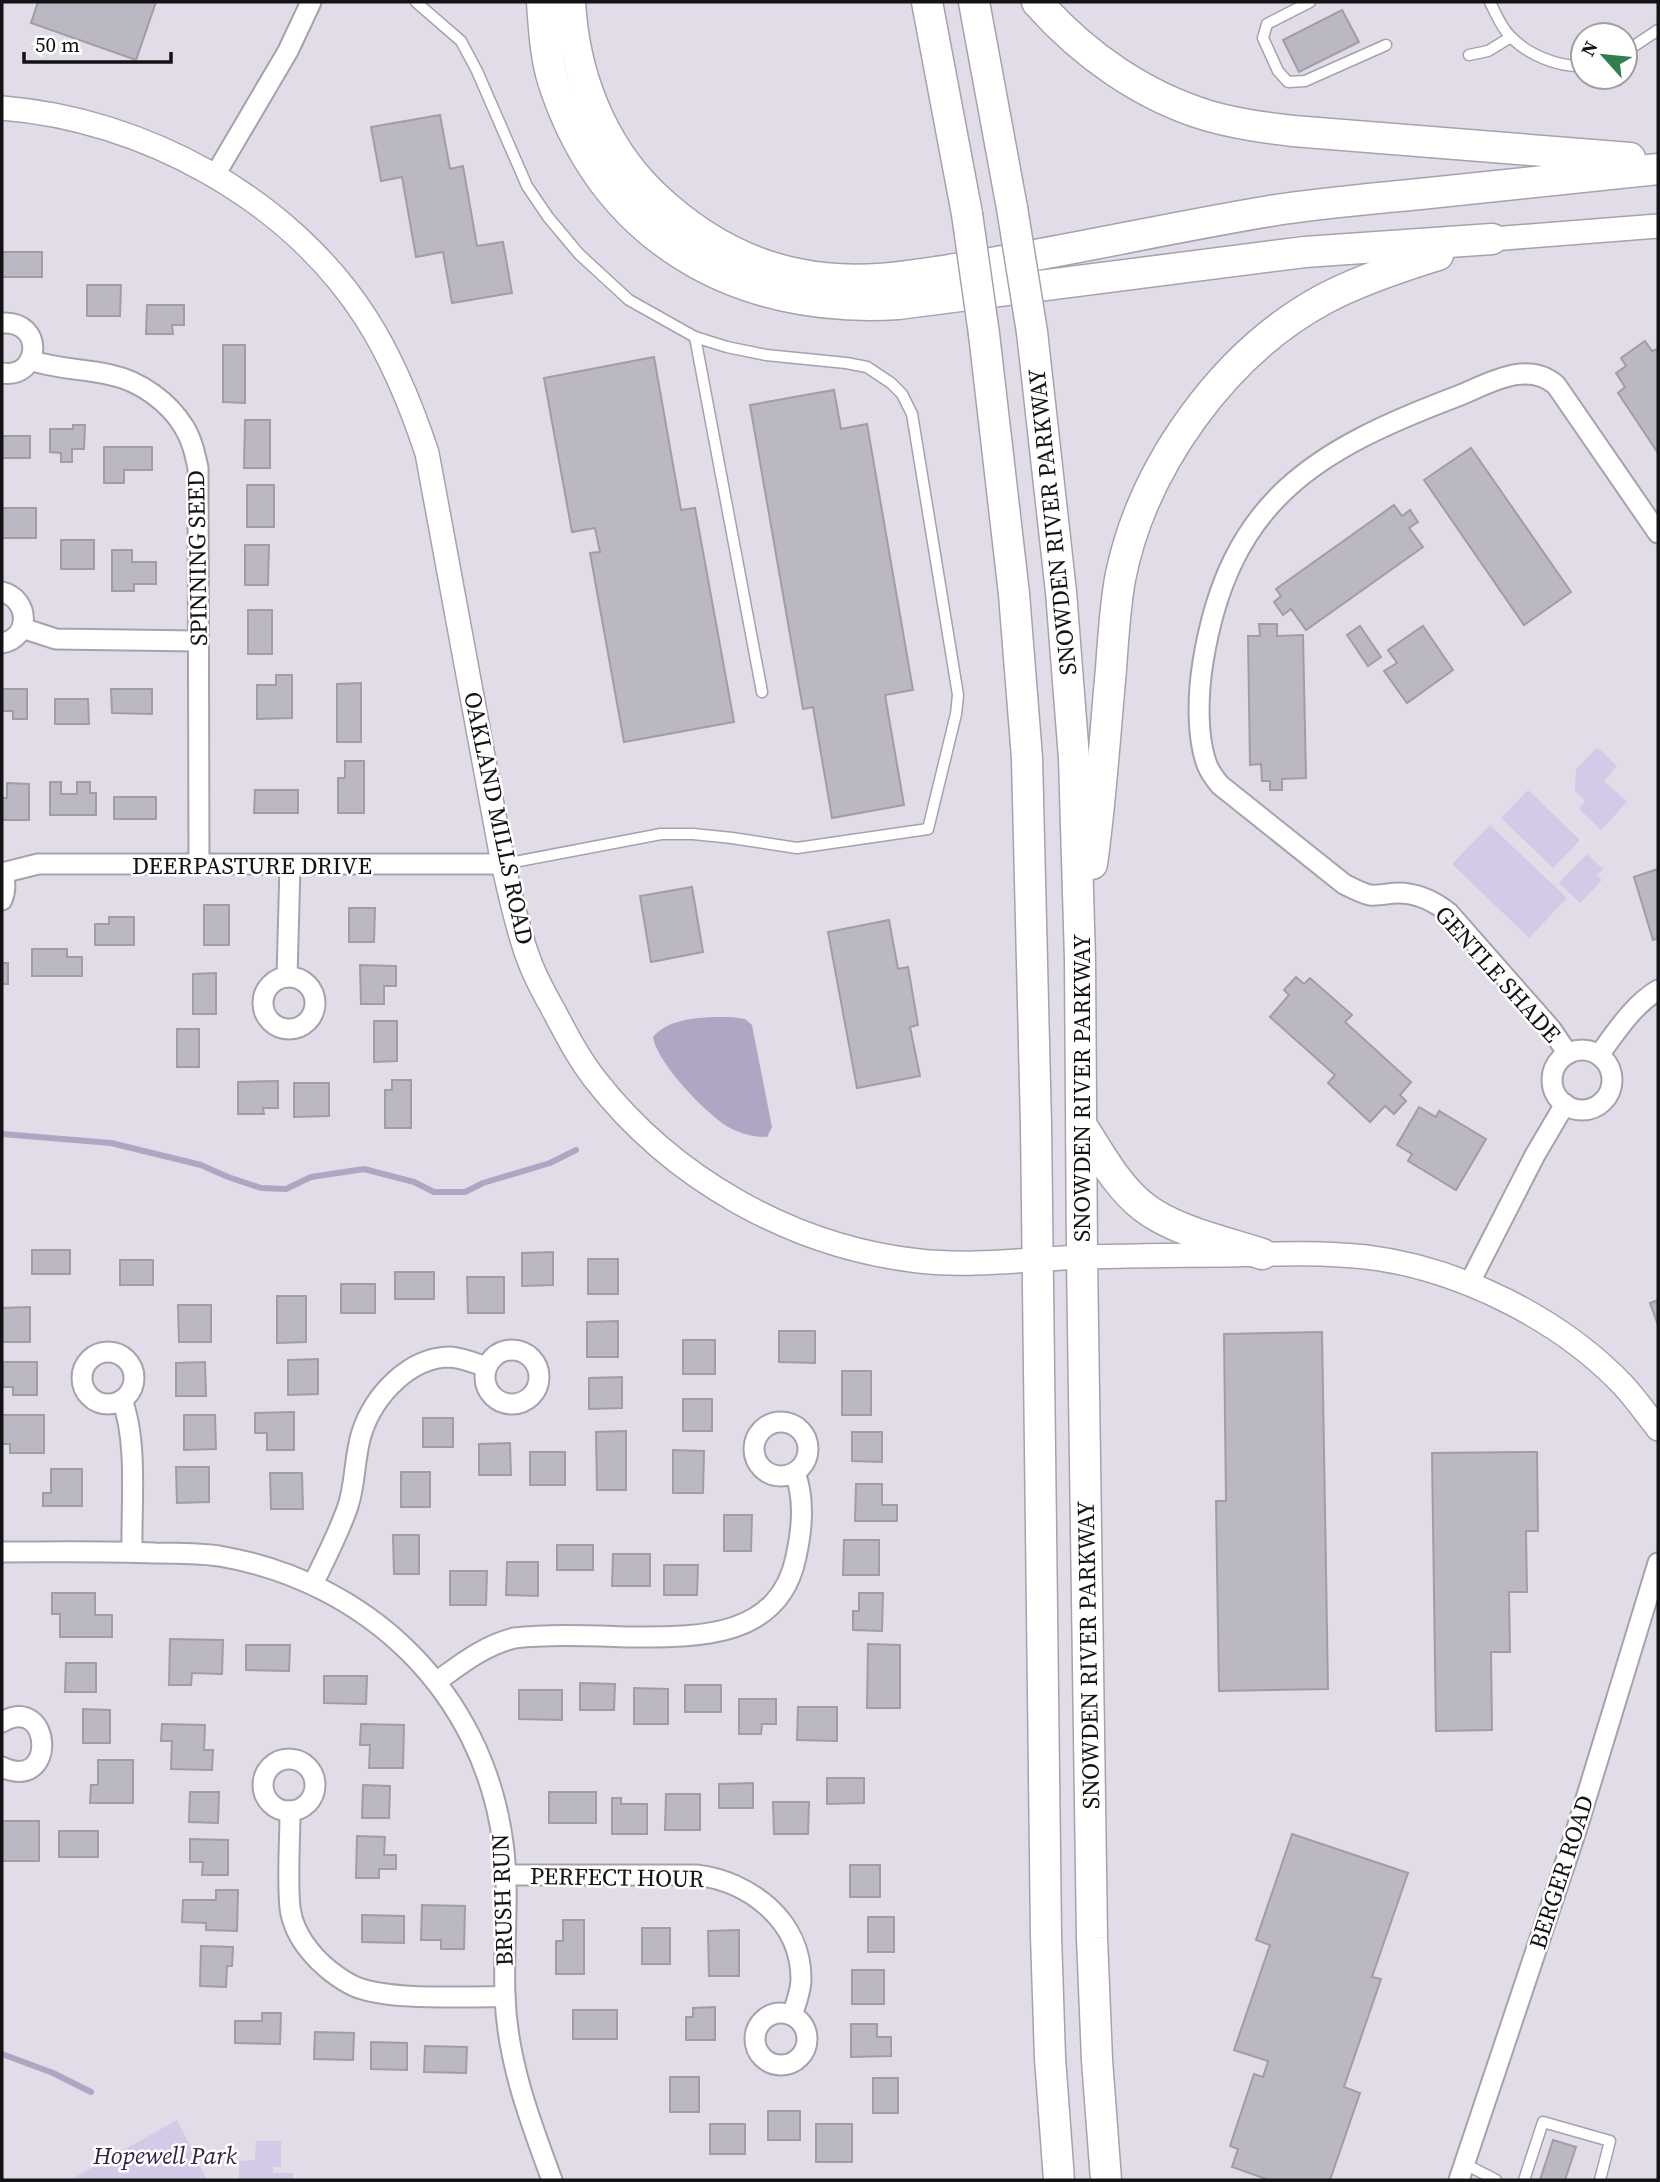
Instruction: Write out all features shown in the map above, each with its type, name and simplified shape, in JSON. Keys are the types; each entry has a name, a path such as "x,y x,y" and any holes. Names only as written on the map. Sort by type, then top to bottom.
{"main road":[{"path":"542,2 545,41 557,89 579,142 620,202 675,250 707,270 766,293 836,305 898,304 1305,252 1492,239"},
{"path":"570,2 572,37 592,103 620,158 640,183 690,227 720,246 762,265 801,275 835,279 894,279 1067,251 1298,206 1658,169"},
{"path":"914,2 947,106"},
{"name":"SNOWDEN RIVER PARKWAY","path":"927,2 967,214 984,334 1014,594 1027,758 1038,1260 1046,1936 1050,2058 1059,2180"},
{"name":"SNOWDEN RIVER PARKWAY","path":"974,2 1013,208 1032,332 1061,592 1074,758 1080,958 1093,1938 1097,2060 1106,2180"},
{"path":"1037,2 1085,50 1122,76 1141,88 1208,116 1293,131 1658,161"},
{"path":"1080,958 1095,848 1120,579 1135,527 1159,471 1205,401 1253,352 1294,318 1324,299 1398,267 1492,239"},
{"path":"1082,1126 1115,1175 1144,1208 1185,1228 1262,1254"}],"street":[{"path":"215,175 288,51 311,2"},
{"name":"OAKLAND MILLS ROAD","path":"2,108 101,127 145,143 215,175 275,218 304,243 365,316 388,355 410,402 427,453 503,864 530,962 569,1040 592,1076 620,1109 656,1144 730,1197 773,1220 825,1241 860,1251 921,1261 964,1263 1082,1257 1323,1254 1370,1258 1414,1267 1469,1284 1539,1318 1591,1356 1623,1386 1658,1429"},
{"path":"1492,239 1658,226"},
{"path":"2,323 16,324 27,332 33,349 30,360 23,369 15,374 2,373"},
{"name":"SPINNING SEED","path":"30,360 50,367 111,374 132,382 159,399 184,427 193,447 198,468 199,866"},
{"name":"GENTLE SHADE","path":"1568,1054 1551,1029 1449,913 1434,901 1409,894 1371,895 1356,891 1220,785 1209,768 1201,728 1199,694 1205,649 1226,573 1244,540 1272,502 1301,474 1332,453 1400,418 1509,376 1533,372 1546,376 1556,385 1658,533"},
{"path":"2,592 9,594 22,607 24,617 22,628 15,638 2,643"},
{"path":"22,628 56,639 197,642"},
{"name":"DEERPASTURE DRIVE","path":"2,900 5,882 2,873 38,864 503,864"},
{"path":"287,977 290,865"},
{"path":"1599,1055 1627,1017 1658,990"},
{"path":"1575,1051 1588,1051 1599,1055 1611,1072 1612,1084 1608,1096 1587,1110 1576,1110 1564,1104 1554,1090 1552,1078 1555,1067 1575,1051"},
{"path":"1469,1284 1564,1104"},
{"path":"313,1584 348,1505 362,1431 372,1409 386,1390 403,1375 436,1359 464,1359 486,1367"},
{"path":"122,1400 131,1436 132,1552"},
{"path":"436,1682 485,1648 514,1638 706,1635 742,1626 756,1618 780,1594 795,1563 801,1505 801,1488 795,1473"},
{"name":"BRUSH RUN","path":"2,1552 132,1552 216,1556 274,1569 344,1600 380,1625 436,1682 474,1744 496,1805 506,1875 508,1914 505,1997 512,2053 523,2097 552,2180"},
{"name":"BERGER ROAD","path":"1462,2172 1577,1828 1658,1563"},
{"path":"2,1767 10,1771 32,1766 41,1756 43,1746 37,1727 30,1721 17,1717 3,1718"},
{"path":"290,1811 290,1909 304,1944 316,1959 355,1986 376,1992 505,1997"},
{"name":"PERFECT HOUR","path":"506,1875 696,1875 732,1883 762,1900 775,1913 794,1944 801,1979 792,2015"}],"lane":[{"path":"416,2 461,41 477,71 527,186 579,254 629,300 695,337 766,355 845,363 867,368 891,383 902,394 912,414 958,695 956,714 928,830 797,848 732,838 661,834 503,864"},
{"path":"1310,2 1267,24 1263,38 1278,71 1288,82 1305,81 1386,46"},
{"path":"1490,2 1511,37 1546,59 1569,65"},
{"path":"1639,43 1658,30"},
{"path":"1469,55 1488,51 1511,37"},
{"path":"695,337 762,692"},
{"path":"1524,2180 1543,2122 1611,2141 1600,2180"},
{"path":"1462,2172 1496,2180"}],"green space":[{"path":"1597,747 1617,766 1604,781 1627,802 1601,830 1579,809 1585,801 1575,791 1576,770"},
{"path":"1528,790 1580,840 1553,868 1501,818"},
{"path":"1490,825 1567,898 1529,938 1452,864"},
{"path":"1587,854 1603,869 1597,875 1602,880 1580,903 1559,883"},
{"name":"Hopewell Park","path":"177,2120 207,2180 70,2180"},
{"path":"256,2141 281,2141 281,2167 273,2167 273,2173 293,2173 293,2180 239,2180 239,2161 255,2160"}],"shaded area":[{"path":"701,1018 745,1019 752,1025 772,1127 767,1137 753,1136 730,1128 708,1112 673,1074 656,1048 653,1037 669,1025"}],"building":[{"path":"38,2 156,2 136,60 31,23"},
{"path":"1342,10 1359,42 1299,72 1283,40"},
{"path":"440,115 450,169 463,166 477,246 503,242 512,293 452,303 443,252 416,257 402,177 381,181 371,127"},
{"path":"2,252 42,252 42,277 2,277"},
{"path":"87,285 121,285 120,316 87,316"},
{"path":"147,305 184,305 184,325 172,325 173,334 146,334"},
{"path":"1645,341 1652,351 1658,349 1658,453 1618,393 1625,387 1616,373 1626,366 1621,358"},
{"path":"223,345 245,345 245,403 223,402"},
{"path":"654,357 681,510 695,508 734,722 624,742 590,553 600,552 595,528 572,532 544,378"},
{"path":"834,390 841,429 867,424 913,690 885,695 904,805 832,818 813,707 803,709 750,405"},
{"path":"245,420 270,420 270,468 244,468"},
{"path":"73,425 85,425 84,449 72,449 72,462 61,462 61,453 50,452 50,429 73,429"},
{"path":"2,436 30,436 30,458 2,458"},
{"path":"104,447 152,447 152,470 124,470 124,483 104,483"},
{"path":"1471,448 1571,592 1524,625 1424,480"},
{"path":"247,485 274,485 274,527 247,527"},
{"path":"1394,505 1402,516 1410,510 1418,522 1409,528 1423,547 1306,630 1291,609 1283,615 1274,602 1281,596 1276,589"},
{"path":"2,508 36,508 36,538 2,538"},
{"path":"61,540 94,540 94,569 61,569"},
{"path":"245,545 269,545 268,585 245,585"},
{"path":"112,550 132,550 132,562 156,562 156,584 134,584 134,591 112,591"},
{"path":"248,610 272,610 272,654 248,654"},
{"path":"1259,624 1277,624 1277,636 1303,635 1306,778 1282,779 1282,790 1270,790 1270,781 1262,781 1261,764 1250,765 1248,636 1260,636"},
{"path":"1360,626 1381,657 1368,666 1347,635"},
{"path":"1423,626 1453,670 1407,703 1384,671 1397,663 1388,650"},
{"path":"276,675 292,675 292,718 257,719 257,685 276,685"},
{"path":"361,683 361,742 337,742 337,684"},
{"path":"2,689 27,689 27,719 13,719 13,711 2,711"},
{"path":"111,689 152,689 152,714 112,713"},
{"path":"55,699 88,699 89,724 55,724"},
{"path":"345,761 364,761 364,813 338,813 338,778 345,778"},
{"path":"50,782 61,782 61,794 77,794 77,782 90,782 90,793 96,793 96,815 50,815"},
{"path":"7,783 29,784 29,820 2,820 2,798 7,798"},
{"path":"255,790 298,790 298,813 254,813"},
{"path":"114,797 156,797 156,819 114,819"},
{"path":"1658,869 1658,938 1653,940 1634,877"},
{"path":"692,887 703,952 651,962 640,896"},
{"path":"204,905 229,905 229,945 204,945"},
{"path":"349,908 375,908 374,942 349,942"},
{"path":"109,917 134,917 134,945 95,945 95,924 109,924"},
{"path":"889,920 898,969 908,967 918,1025 910,1027 920,1076 857,1088 828,932"},
{"path":"32,949 67,949 67,957 82,957 82,976 32,976"},
{"path":"2,963 8,963 8,984 2,984"},
{"path":"360,965 396,966 396,986 384,986 384,1004 361,1004"},
{"path":"216,973 216,1014 193,1014 193,974"},
{"path":"1296,977 1304,984 1310,978 1352,1015 1345,1022 1411,1082 1400,1095 1406,1101 1394,1114 1385,1106 1370,1122 1328,1083 1335,1075 1270,1017 1289,995 1284,990"},
{"path":"374,1021 397,1021 397,1061 374,1062"},
{"path":"177,1029 199,1029 199,1067 177,1067"},
{"path":"392,1080 411,1080 411,1128 385,1128 385,1090 392,1090"},
{"path":"278,1081 278,1108 263,1108 264,1114 238,1114 238,1082"},
{"path":"294,1083 329,1083 329,1116 294,1117"},
{"path":"1419,1107 1436,1117 1439,1111 1486,1139 1456,1190 1408,1161 1412,1154 1397,1145"},
{"path":"32,1250 70,1250 70,1274 32,1274"},
{"path":"553,1252 553,1285 522,1286 522,1253"},
{"path":"588,1259 618,1259 618,1294 588,1294"},
{"path":"120,1260 153,1260 153,1285 120,1285"},
{"path":"395,1272 434,1272 434,1299 395,1299"},
{"path":"467,1277 504,1277 504,1313 468,1313"},
{"path":"341,1284 375,1284 375,1313 341,1313"},
{"path":"277,1296 306,1296 306,1342 277,1343"},
{"path":"1658,1300 1658,1325 1650,1303"},
{"path":"178,1305 211,1305 211,1342 179,1342"},
{"path":"30,1307 30,1342 2,1342 2,1308"},
{"path":"618,1321 618,1357 587,1357 587,1322"},
{"path":"779,1331 815,1331 815,1363 779,1362"},
{"path":"1322,1332 1328,1689 1219,1691 1216,1501 1226,1501 1224,1334"},
{"path":"683,1340 715,1340 715,1374 683,1374"},
{"path":"318,1359 318,1394 288,1395 288,1360"},
{"path":"3,1362 37,1362 37,1395 13,1395 13,1387 3,1387"},
{"path":"205,1362 206,1396 176,1396 176,1363"},
{"path":"842,1371 871,1371 871,1415 842,1415"},
{"path":"622,1377 622,1408 589,1409 589,1378"},
{"path":"683,1399 712,1399 712,1431 683,1431"},
{"path":"294,1412 294,1450 267,1450 267,1433 255,1433 255,1413"},
{"path":"2,1415 44,1415 44,1453 10,1453 10,1444 2,1444"},
{"path":"184,1415 215,1415 216,1449 184,1450"},
{"path":"423,1418 453,1418 453,1447 423,1447"},
{"path":"626,1431 626,1490 597,1490 596,1432"},
{"path":"852,1432 882,1432 882,1462 852,1461"},
{"path":"510,1443 511,1475 479,1475 479,1444"},
{"path":"673,1450 704,1451 703,1493 673,1493"},
{"path":"530,1452 565,1452 565,1485 530,1485"},
{"path":"1537,1452 1538,1531 1526,1531 1527,1592 1509,1592 1510,1652 1491,1652 1492,1730 1436,1731 1432,1453"},
{"path":"176,1467 209,1467 209,1502 177,1503"},
{"path":"51,1469 82,1469 82,1506 43,1506 43,1493 51,1493"},
{"path":"401,1472 430,1472 430,1507 401,1507"},
{"path":"270,1473 302,1473 303,1509 271,1509"},
{"path":"856,1484 882,1484 882,1505 897,1505 897,1521 855,1521"},
{"path":"724,1515 752,1515 751,1551 724,1551"},
{"path":"393,1535 419,1535 419,1574 394,1574"},
{"path":"844,1540 879,1540 879,1575 843,1575"},
{"path":"557,1545 593,1545 593,1570 557,1570"},
{"path":"613,1554 650,1554 650,1586 612,1586"},
{"path":"507,1562 538,1562 538,1596 506,1595"},
{"path":"664,1565 698,1565 697,1595 664,1595"},
{"path":"450,1571 487,1571 486,1605 450,1605"},
{"path":"52,1593 95,1593 95,1615 112,1615 112,1637 60,1637 60,1614 52,1614"},
{"path":"859,1593 883,1593 882,1631 853,1630 853,1611 859,1611"},
{"path":"170,1639 223,1640 222,1674 192,1673 191,1685 169,1685"},
{"path":"868,1644 900,1645 900,1708 867,1708"},
{"path":"246,1645 290,1645 289,1671 246,1670"},
{"path":"66,1663 96,1663 96,1692 65,1692"},
{"path":"324,1676 367,1676 366,1704 324,1703"},
{"path":"580,1683 615,1684 614,1710 580,1710"},
{"path":"685,1685 721,1685 721,1712 685,1712"},
{"path":"634,1688 668,1689 668,1724 634,1724"},
{"path":"519,1690 562,1690 562,1720 519,1719"},
{"path":"739,1699 776,1699 776,1724 762,1724 761,1734 739,1734"},
{"path":"798,1707 837,1707 837,1741 797,1740"},
{"path":"83,1709 110,1710 110,1743 83,1743"},
{"path":"162,1724 205,1725 204,1750 213,1750 212,1770 171,1769 172,1741 161,1741"},
{"path":"361,1724 404,1725 403,1768 369,1768 370,1745 360,1745"},
{"path":"98,1760 133,1760 133,1803 90,1803 91,1785 98,1785"},
{"path":"827,1778 864,1778 864,1803 827,1804"},
{"path":"753,1783 753,1808 719,1808 719,1784"},
{"path":"363,1785 390,1786 389,1818 362,1818"},
{"path":"190,1792 219,1792 218,1823 189,1822"},
{"path":"549,1792 596,1792 596,1823 549,1823"},
{"path":"666,1794 700,1794 700,1830 665,1830"},
{"path":"612,1798 621,1798 621,1804 647,1804 647,1834 612,1834"},
{"path":"773,1802 809,1802 808,1834 774,1834"},
{"path":"2,1821 39,1821 39,1861 2,1861"},
{"path":"59,1831 98,1831 98,1857 59,1857"},
{"path":"1292,1834 1408,1873 1372,1977 1381,1979 1344,2087 1360,2093 1330,2180 1266,2180 1232,2167 1238,2149 1230,2146 1254,2074 1263,2077 1268,2061 1234,2050 1270,1945 1256,1940"},
{"path":"357,1836 385,1837 384,1855 396,1855 396,1869 379,1869 379,1878 356,1878"},
{"path":"190,1839 228,1840 228,1875 202,1875 203,1862 190,1862"},
{"path":"850,1865 880,1865 880,1897 850,1897"},
{"path":"216,1890 238,1890 237,1931 206,1930 206,1923 182,1922 183,1900 216,1900"},
{"path":"422,1905 465,1906 464,1949 441,1949 441,1940 421,1940"},
{"path":"362,1915 404,1916 404,1943 362,1942"},
{"path":"868,1917 894,1917 894,1952 868,1952"},
{"path":"563,1920 584,1920 584,1974 556,1974 556,1941 563,1941"},
{"path":"642,1928 670,1928 670,1964 642,1964"},
{"path":"739,1930 739,1976 709,1976 708,1931"},
{"path":"201,1946 233,1947 232,1966 227,1966 226,1987 200,1986"},
{"path":"852,1970 884,1970 884,2004 852,2004"},
{"path":"715,2007 715,2040 686,2040 686,2017 693,2017 693,2008"},
{"path":"573,2010 617,2010 617,2039 573,2039"},
{"path":"262,2013 281,2013 280,2044 235,2043 235,2021 262,2021"},
{"path":"851,2024 877,2024 877,2037 891,2037 891,2056 851,2057"},
{"path":"315,2032 354,2033 353,2060 314,2059"},
{"path":"371,2042 407,2043 407,2070 371,2069"},
{"path":"425,2046 467,2047 466,2073 424,2072"},
{"path":"670,2077 699,2077 699,2112 670,2112"},
{"path":"873,2078 898,2078 898,2113 873,2113"},
{"path":"768,2111 800,2111 800,2140 768,2140"},
{"path":"710,2124 745,2124 745,2154 710,2154"},
{"path":"816,2124 852,2124 852,2162 816,2162"},
{"path":"1553,2140 1576,2147 1565,2180 1540,2180"}],"waterway":[{"path":"2,1134 111,1143 201,1165 261,1188 286,1189 311,1177 364,1169 414,1182 434,1192 465,1192 483,1183 550,1163 576,1150"},
{"path":"2,2054 53,2073 91,2092"}]}
